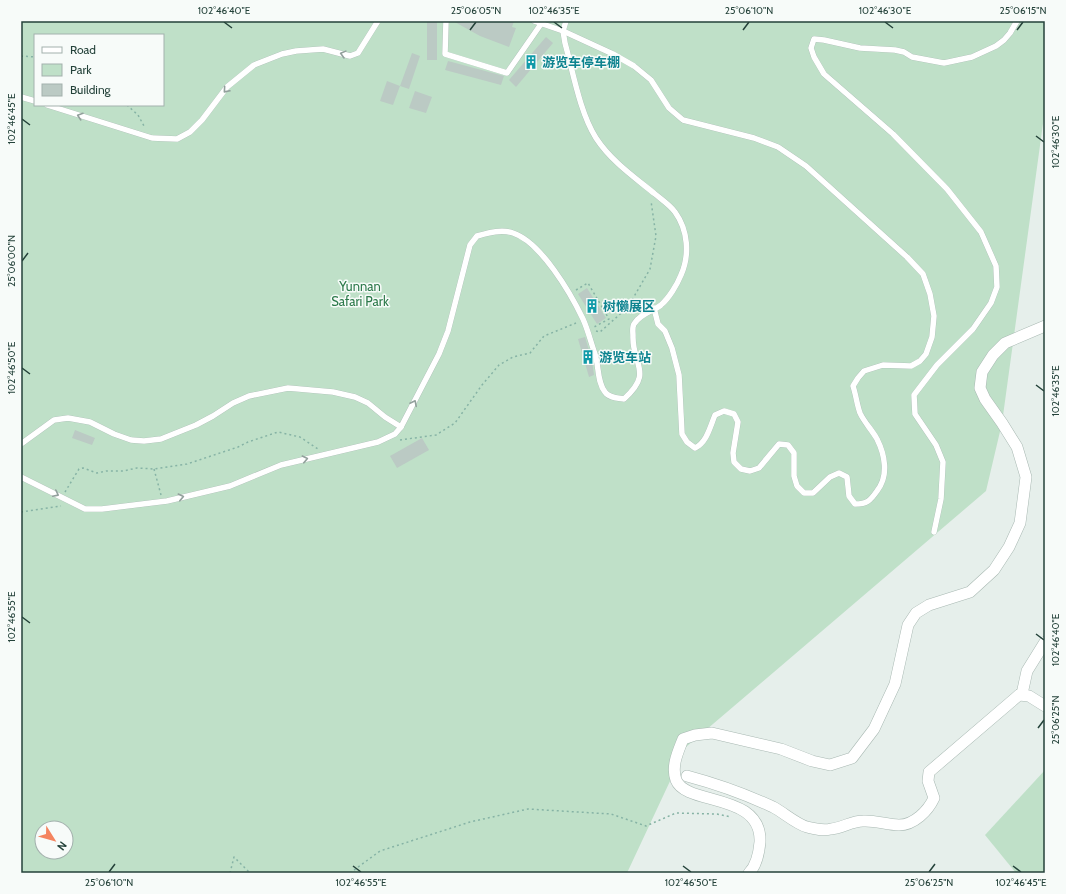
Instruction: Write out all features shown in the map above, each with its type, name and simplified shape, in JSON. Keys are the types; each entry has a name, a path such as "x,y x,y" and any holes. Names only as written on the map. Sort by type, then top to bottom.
{"street":[{"path":"749,873 759,855 760,838 756,822 748,814 733,805 683,789 676,780 674,760 683,739 695,735 712,733 781,749 812,761 830,765 852,758 874,729 895,684 908,625 916,613 929,605 970,592 994,570 1009,547 1020,523 1026,478 1016,447 1002,423 984,399 980,388 982,372 993,355 1005,343 1045,326"},
{"path":"687,776 718,784 774,808 804,826 823,830 864,821 900,825 909,822 917,818 930,807 934,798 928,781 929,772 1022,694 1027,671 1045,642"},
{"path":"1020,695 1029,696 1045,706"}],"lane":[{"path":"50,106 142,136 177,139 190,132 202,120 228,87 254,65 282,54 296,51 323,49 350,56 358,52 378,21"},
{"path":"446,21 445,54 507,73 541,24"},
{"path":"534,21 563,31 613,54 634,66 651,80 669,108 683,120 754,138 778,147 806,166 907,257 923,274 930,294 934,316 932,337 926,354 920,361 911,366 883,365 864,370 854,386 861,414 877,439 885,461 881,486 872,498 864,504 855,504 849,496 847,477 839,473 830,477 813,493 804,493 797,486 794,476 794,453 788,445 779,444 759,468 750,471 741,469 734,462 733,453 738,422 734,414 724,411 715,415 704,440 695,448 687,442 682,434 679,375 672,348 665,331 658,324 654,308"},
{"path":"21,476 85,509 102,510 162,501 230,486 281,465 378,442 395,434 401,427 439,354 448,332 470,245 477,236 501,231 514,233 519,236 529,243 548,261 584,320 596,357 600,381 605,393 613,398 624,399 633,391 639,380 640,365 632,345 633,325 642,315 660,305 674,288 681,274 686,254 686,238 682,224 675,211 612,159 596,138 586,121 565,44 563,31 566,21"},
{"path":"934,532 941,499 943,462 936,445 915,414 914,395 937,365 973,329 991,303 997,287 996,266 981,232 947,189 893,134 824,74 814,57 811,48 814,40 824,40 860,48 895,50 904,52 912,57 944,63 972,57 996,46 1010,33 1017,21"},
{"path":"21,97 34,101"},
{"path":"21,444 54,420 68,418 90,422 114,434 131,440 144,441 161,438 196,425 233,403 249,396 288,388 333,392 355,397 368,403 385,417 401,427"}],"path":[{"path":"21,56 34,56"},
{"path":"128,106 138,115 144,126 142,136"},
{"path":"587,329 600,332 628,307 650,268 656,236 649,190"},
{"path":"569,294 588,283 609,319 597,326 587,329"},
{"path":"395,442 436,434 455,423 482,385 499,365 513,357 530,353 544,336 584,320"},
{"path":"62,497 78,469 83,468 97,473 106,471 123,471 137,468 154,469 187,464 278,432 300,437 326,454"},
{"path":"154,469 162,501"},
{"path":"21,512 73,503"},
{"path":"350,873 380,851 470,822 528,809 610,814 646,826 676,813 717,814 737,818"},
{"path":"230,873 234,857 250,873"}],"green space":[{"name":"Yunnan Safari Park","path":"21,21 1045,21 1045,109 1002,423 986,491 686,747 627,873 21,873"},
{"path":"1045,770 1045,873 1016,873 985,835"}],"building":[{"path":"427,21 437,21 437,60 427,60"},
{"path":"453,21 514,21 512,27 516,28 509,47 480,36"},
{"name":"游览车停车棚","path":"546,37 553,43 516,87 509,80"},
{"path":"412,53 420,56 409,89 400,86"},
{"name":"游览车停车棚","path":"448,61 504,76 501,85 445,70"},
{"path":"387,81 400,86 393,105 380,101"},
{"path":"415,91 432,97 426,113 409,108"},
{"name":"树懒展区","path":"587,288 606,318 597,324 578,294"},
{"name":"游览车站","path":"585,337 592,360 594,375 589,377 578,339"},
{"path":"75,430 95,438 92,445 72,438"},
{"path":"422,438 429,450 397,468 390,456"}],"place":[{"name":"游览车停车棚","path":"531,62"},
{"name":"树懒展区","path":"592,306"},
{"name":"游览车站","path":"588,357"}]}
